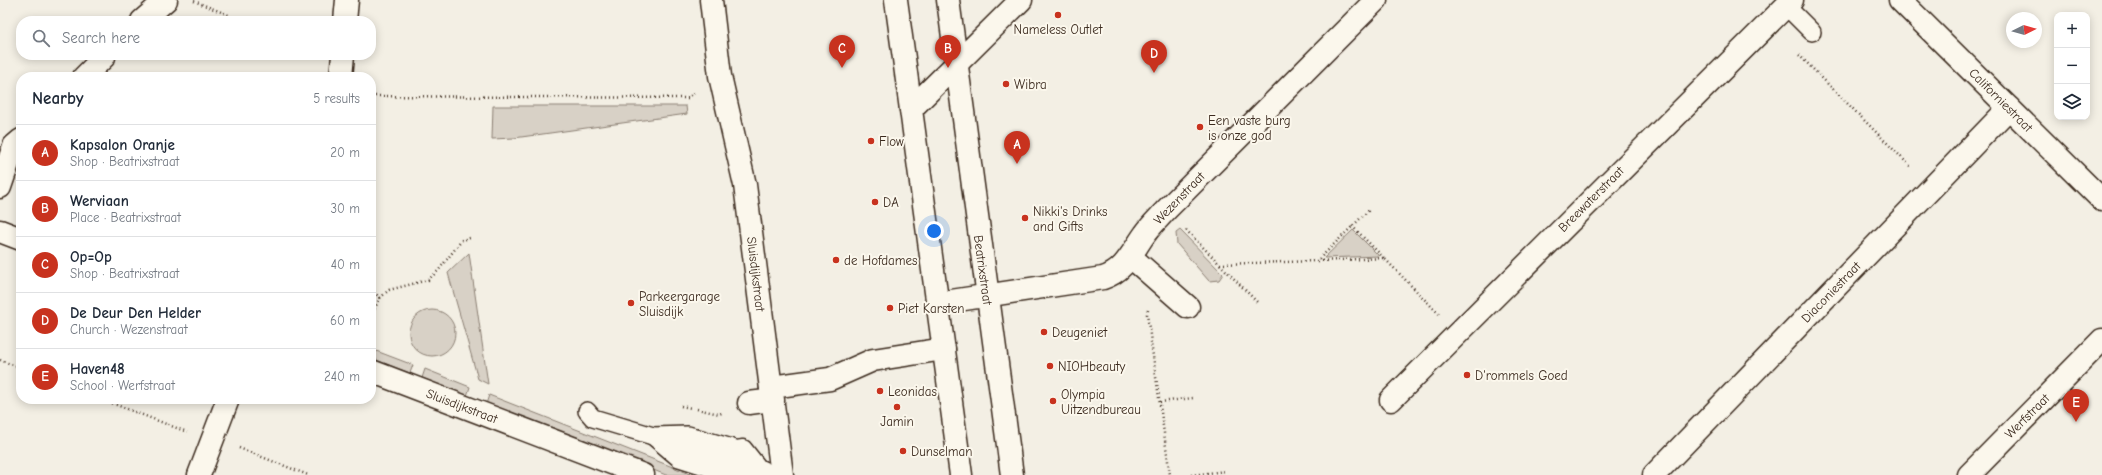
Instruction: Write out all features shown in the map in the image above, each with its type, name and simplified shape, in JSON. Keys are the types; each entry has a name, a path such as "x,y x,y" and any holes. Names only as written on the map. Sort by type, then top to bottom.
{"street":[{"path":"148,16 166,0"},
{"path":"345,16 347,0"},
{"name":"Sluisdijkstraat","path":"711,0 720,76 745,185 782,475"},
{"path":"896,0 961,475"},
{"name":"Beatrixstraat","path":"948,0 986,296 1012,475"},
{"path":"911,109 1021,0"},
{"name":"Wezenstraat","path":"938,303 1103,278 1114,275 1131,257 1146,232 1166,210 1376,0"},
{"name":"Californiestraat","path":"1900,0 2102,200"},
{"name":"Breewaterstraat","path":"1391,400 1789,3"},
{"path":"89,72 101,60"},
{"path":"341,72 343,60"},
{"name":"Diaconiestraat","path":"1655,474 2009,108"},
{"path":"0,187 14,146 16,144"},
{"path":"0,231 16,237"},
{"path":"1131,257 1188,307"},
{"name":"Werfstraat","path":"1969,475 2102,340"},
{"path":"749,403 772,393 830,379 873,360 944,350"},
{"name":"Sluisdijkstraat","path":"376,373 642,475"},
{"path":"199,475 226,404"}],"lane":[{"path":"1789,3 1812,32"},
{"path":"587,410 593,418 653,436 688,435 746,468"},
{"path":"653,436 679,458 746,468"}],"path":[{"path":"192,0 231,16"},
{"path":"1766,25 1932,188"},
{"path":"376,96 688,98 720,76"},
{"path":"1317,261 1370,209"},
{"path":"1166,210 1259,304"},
{"path":"1352,226 1457,333"},
{"path":"376,306 380,298 389,290 428,280 462,240 470,238"},
{"path":"1220,264 1384,258"},
{"path":"1157,279 1147,314 1170,475"},
{"path":"376,294 380,298"},
{"path":"0,360 16,366"},
{"path":"1160,402 1193,398"},
{"path":"702,410 719,414"},
{"path":"1191,475 1226,471"}],"shaded area":[{"path":"493,106 686,106 687,114 514,138 492,139"},
{"path":"1180,230 1223,274 1219,280 1209,281 1177,244 1176,233"},
{"path":"1353,230 1379,256 1324,258"},
{"path":"469,253 488,384 478,379 448,273"},
{"path":"427,310 437,310 445,314 451,320 455,328 455,338 451,346 445,352 437,356 427,356 419,352 413,346 409,338 409,328 413,320 419,314"},
{"path":"376,351 413,365 410,373 376,360"},
{"path":"425,369 470,387 467,396 422,378"},
{"path":"489,395 693,475 666,475 486,404"}],"place":[{"name":"Nameless Outlet","path":"1058,15"},
{"name":"Op=Op","path":"842,68"},
{"name":"Werviaan","path":"948,68"},
{"name":"De Deur Den Helder","path":"1154,73"},
{"name":"Wibra","path":"1006,84"},
{"name":"Een vaste burg is onze god","path":"1200,127"},
{"name":"Flow","path":"871,141"},
{"name":"Kapsalon Oranje","path":"1017,164"},
{"name":"DA","path":"875,202"},
{"name":"Nikki's Drinks and Gifts","path":"1025,218"},
{"name":"de Hofdames","path":"836,260"},
{"name":"Parkeergarage Sluisdijk","path":"631,303"},
{"name":"Piet Karsten","path":"890,308"},
{"name":"Deugeniet","path":"1044,332"},
{"name":"NIOHbeauty","path":"1050,366"},
{"name":"D'rommels Goed","path":"1467,375"},
{"name":"Leonidas","path":"880,391"},
{"name":"Olympia Uitzendbureau","path":"1053,401"},
{"name":"Jamin","path":"897,407"},
{"name":"Haven48","path":"2076,422"},
{"name":"Dunselman","path":"903,451"}]}
